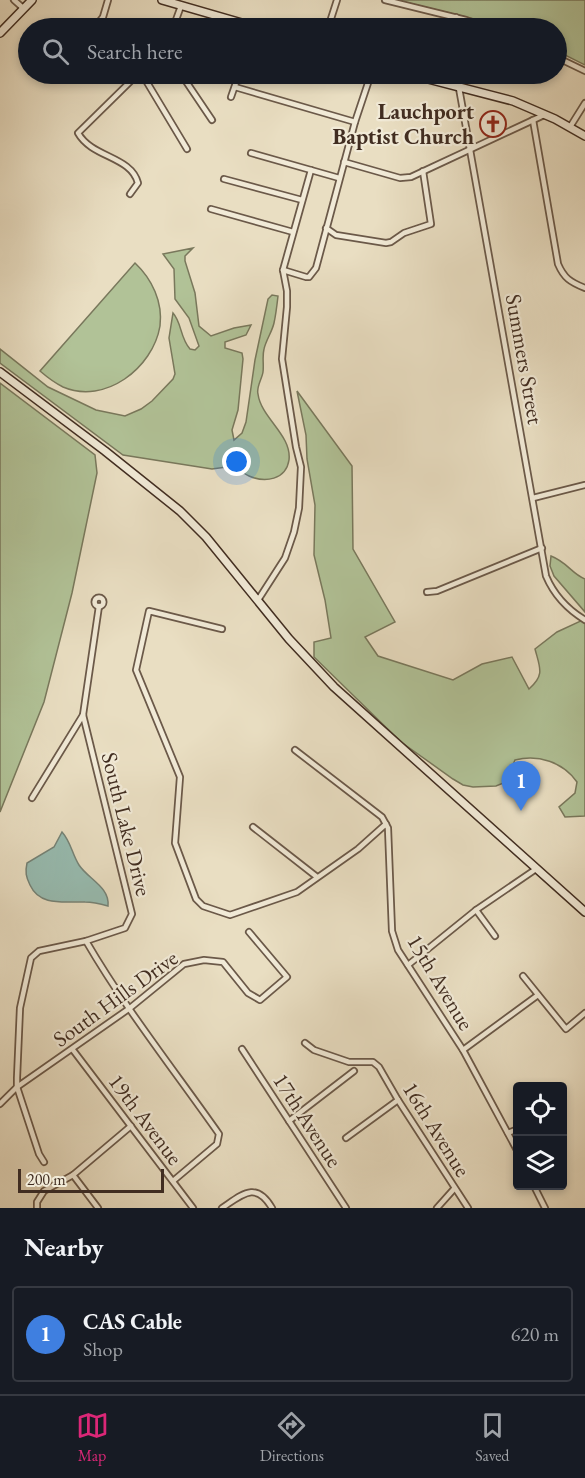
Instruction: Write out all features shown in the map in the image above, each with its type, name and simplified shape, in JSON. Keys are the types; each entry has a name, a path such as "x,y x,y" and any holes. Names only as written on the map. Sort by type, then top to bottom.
{"main road":[{"path":"0,33 32,0"},
{"path":"162,0 221,18"},
{"path":"444,84 513,101 545,114 585,136"},
{"path":"0,372 180,511 206,537 305,656 334,687 585,912"}],"street":[{"path":"14,0 23,9"},
{"path":"102,18 108,0"},
{"path":"331,18 337,0"},
{"path":"385,0 459,18"},
{"path":"177,18 181,6"},
{"path":"567,62 585,71"},
{"path":"129,84 78,133 91,148 125,164 136,174 138,183 130,194"},
{"path":"146,84 187,149"},
{"path":"188,84 212,120"},
{"path":"231,97 236,84"},
{"path":"283,270 306,277 311,275 316,268 339,178 368,84"},
{"path":"235,87 355,122"},
{"name":"Summers Street","path":"459,88 534,498 546,576 562,602 585,620"},
{"path":"570,127 585,103"},
{"path":"344,162 400,178 411,177 545,114"},
{"path":"533,120 558,264 563,276 585,288"},
{"path":"251,153 339,178"},
{"path":"258,600 285,558 294,532 301,486 301,467 282,358 287,307 283,270 311,170"},
{"path":"326,228 336,235 386,243 404,232 431,224 423,171"},
{"path":"224,179 302,200"},
{"path":"211,209 292,232"},
{"path":"534,498 585,485"},
{"path":"427,592 437,591 542,548"},
{"name":"South Lake Drive","path":"17,1087 20,1008 31,958 39,951 86,941 125,928 132,914 83,715 99,606"},
{"path":"222,629 149,612 136,670 180,777 175,843 196,899 203,906 230,915 297,892 358,849 386,824 382,817 295,750"},
{"path":"32,798 83,715"},
{"name":"15th Avenue","path":"386,824 392,931 398,950 463,1050 513,1142"},
{"path":"253,827 317,876"},
{"path":"408,965 476,910 536,869"},
{"path":"476,910 495,936"},
{"name":"South Hills Drive","path":"0,1104 17,1087 73,1050 184,964 204,960 223,962 248,993 260,1000 287,977 249,932"},
{"path":"86,941 111,984 219,1134 217,1144 172,1182"},
{"path":"523,976 564,1028 566,1029 585,1013"},
{"path":"463,1050 537,995"},
{"name":"16th Avenue","path":"305,1043 314,1050 349,1062 373,1062 379,1067 468,1208"},
{"name":"17th Avenue","path":"242,1049 346,1208"},
{"name":"19th Avenue","path":"73,1050 191,1207"},
{"path":"289,1121 354,1071"},
{"path":"17,1087 39,1154 44,1162"},
{"path":"346,1138 398,1100"},
{"path":"37,1208 37,1202 44,1191 73,1175 131,1126"},
{"path":"508,1133 513,1131"},
{"path":"73,1175 98,1208"},
{"path":"437,1208 454,1189"},
{"path":"536,1190 545,1208"},
{"path":"222,1208 244,1193 255,1192 265,1197 272,1208"}],"green space":[{"path":"396,0 585,0 585,65 567,56 567,18 470,18"},
{"path":"193,248 185,256 185,261 195,293 199,326 211,336 251,325 246,335 225,342 225,348 242,353 243,359 238,410 232,430 234,440 242,433 246,422 255,360 268,299 272,295 278,296 274,323 264,349 263,372 258,386 260,403 281,434 289,451 287,467 284,472 274,478 255,478 234,466 212,469 123,455 0,363 0,349 48,387 96,410 125,416 141,409 152,401 175,374 169,338 173,313 190,349 195,350 199,346 189,318 175,299 174,269 163,254"},
{"path":"135,263 151,284 160,308 160,326 156,341 148,356 125,379 110,387 95,391 79,391 63,387 51,380 40,371"},
{"path":"0,383 95,455 97,473 72,593 44,702 0,812"},
{"path":"297,391 352,466 353,549 395,622 365,637 378,656 453,680 482,664 512,657 529,689 537,680 540,671 535,649 557,632 585,619 585,816 565,817 559,807 575,793 577,782 565,769 549,761 532,758 515,760 506,782 496,786 463,785 401,742 314,657 314,642 331,638 314,555 315,505 307,459 306,435"},
{"path":"551,556 585,579 585,612 554,576 550,566"}],"water":[{"path":"62,832 79,865 106,894 108,906 91,902 47,900 34,892 26,874 27,863 54,847"}],"place":[{"name":"Lauchport Baptist Church","path":"493,124"},
{"name":"CAS Cable","path":"521,811"}]}
